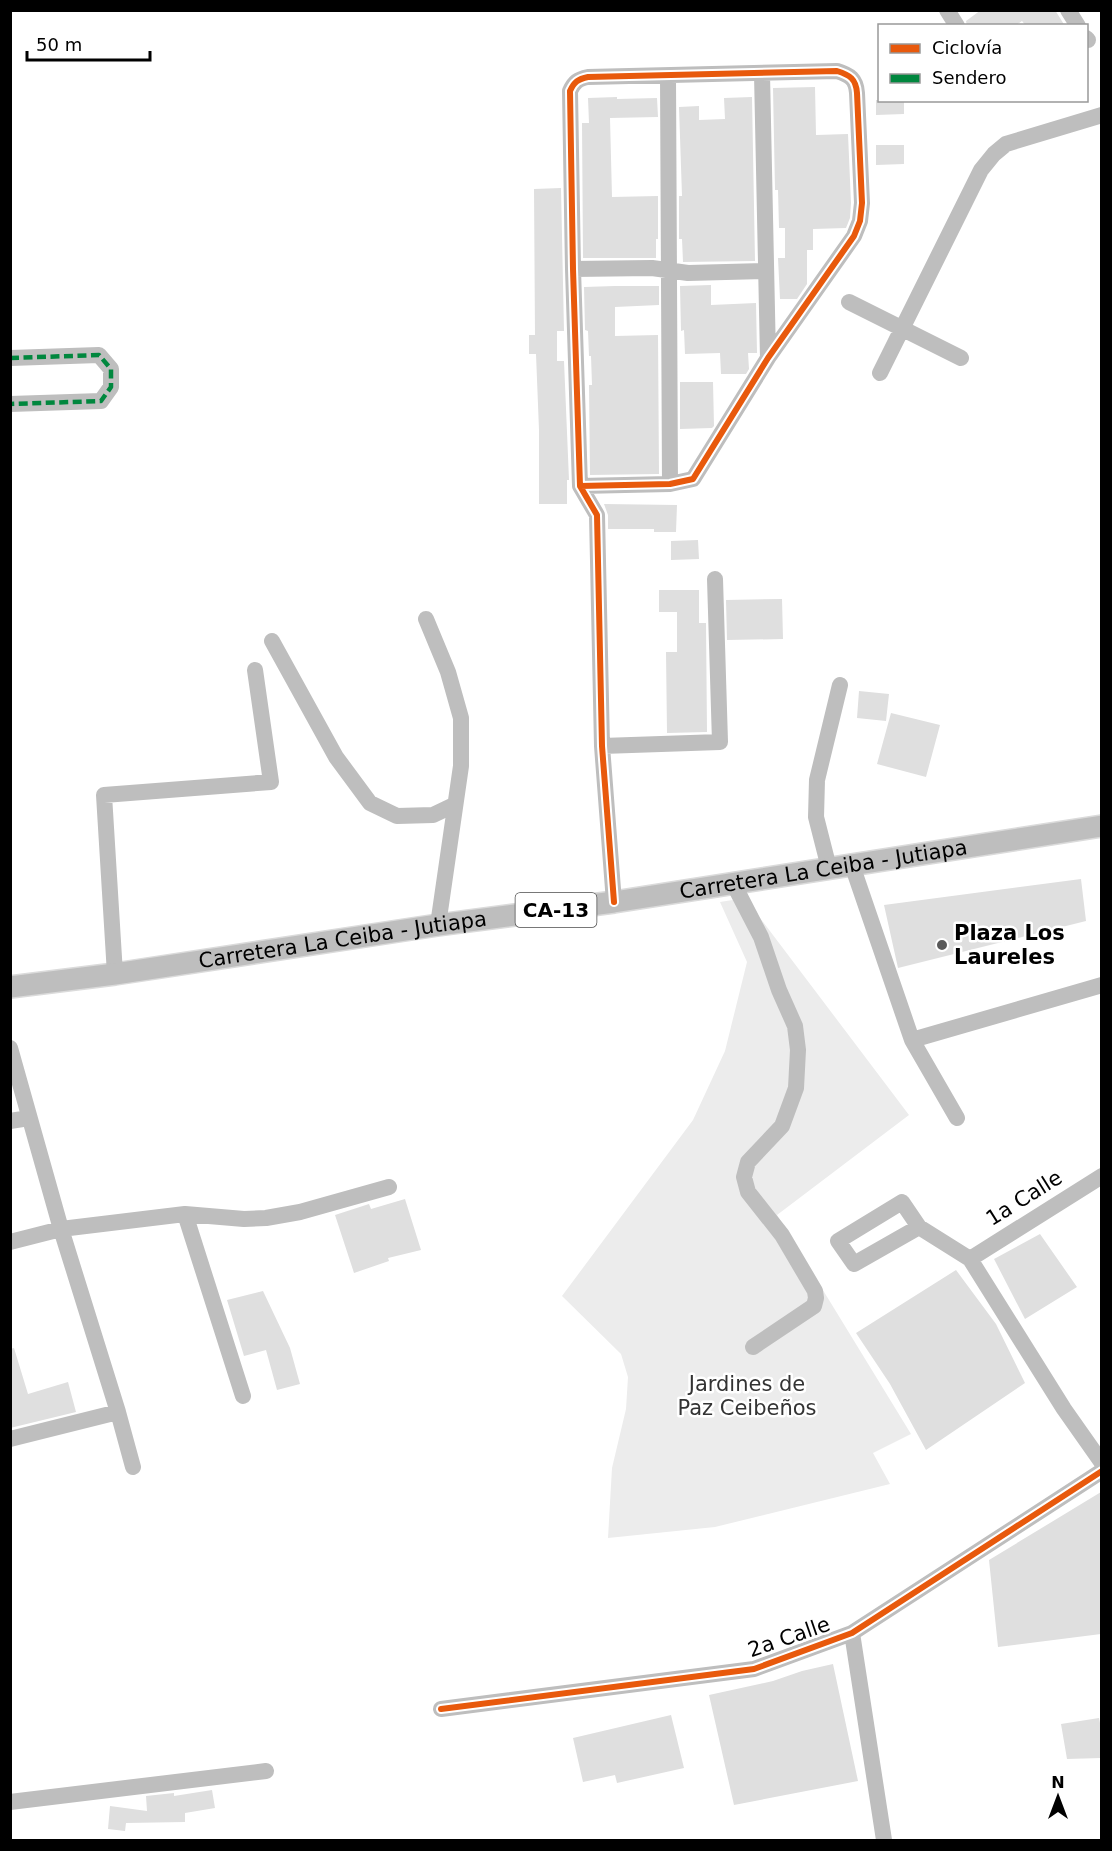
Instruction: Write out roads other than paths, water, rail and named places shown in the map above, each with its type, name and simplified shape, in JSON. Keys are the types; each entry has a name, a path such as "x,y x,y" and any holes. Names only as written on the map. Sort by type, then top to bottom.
{"main road":[{"name":"Carretera La Ceiba - Jutiapa","path":"10,987 614,902 1101,826"}],"street":[{"path":"947,10 956,24"},
{"path":"1068,10 1077,24"},
{"path":"580,486 670,484 693,479 768,358 854,236 860,221 862,204 857,85 847,74 837,71 668,77 588,77 579,79 573,84 570,98 580,486 597,515 602,746 614,902"},
{"path":"762,74 768,358"},
{"path":"668,77 670,484"},
{"path":"880,373 981,170 994,154 1006,144 1101,115"},
{"path":"573,269 652,268 688,273 765,271"},
{"path":"849,302 961,358"},
{"path":"10,358 99,356 111,369 111,387 101,401 10,404"},
{"path":"602,746 720,742 716,579"},
{"path":"426,619 448,672 461,718 461,766 438,925"},
{"path":"272,641 336,758 370,804 398,816 433,815 454,805"},
{"path":"115,974 104,795 271,782 255,670"},
{"path":"829,868 816,817 817,780 840,686"},
{"path":"852,865 912,1040 957,1118"},
{"path":"734,884 760,937 795,1026 798,1050 796,1088 782,1126 748,1162 744,1177 748,1192 782,1235 815,1291 816,1298 814,1306 753,1347"},
{"path":"912,1040 1101,985"},
{"path":"10,1048 61,1229 133,1467"},
{"path":"10,1120 29,1118"},
{"name":"1a Calle","path":"970,1259 1101,1176"},
{"path":"10,1242 61,1229 184,1214 244,1219 267,1218 300,1212 389,1187"},
{"path":"184,1214 243,1396"},
{"path":"919,1227 970,1259 1064,1410 1101,1463"},
{"path":"10,1439 118,1412"},
{"name":"2a Calle","path":"441,1709 754,1669 852,1633 1101,1471"},
{"path":"852,1633 884,1840"},
{"path":"10,1802 267,1771"}],"place":[{"name":"Plaza Los Laureles","path":"942,945"}],"park label":[{"name":"Jardines de Paz Ceibeños","path":"747,1396"}]}
